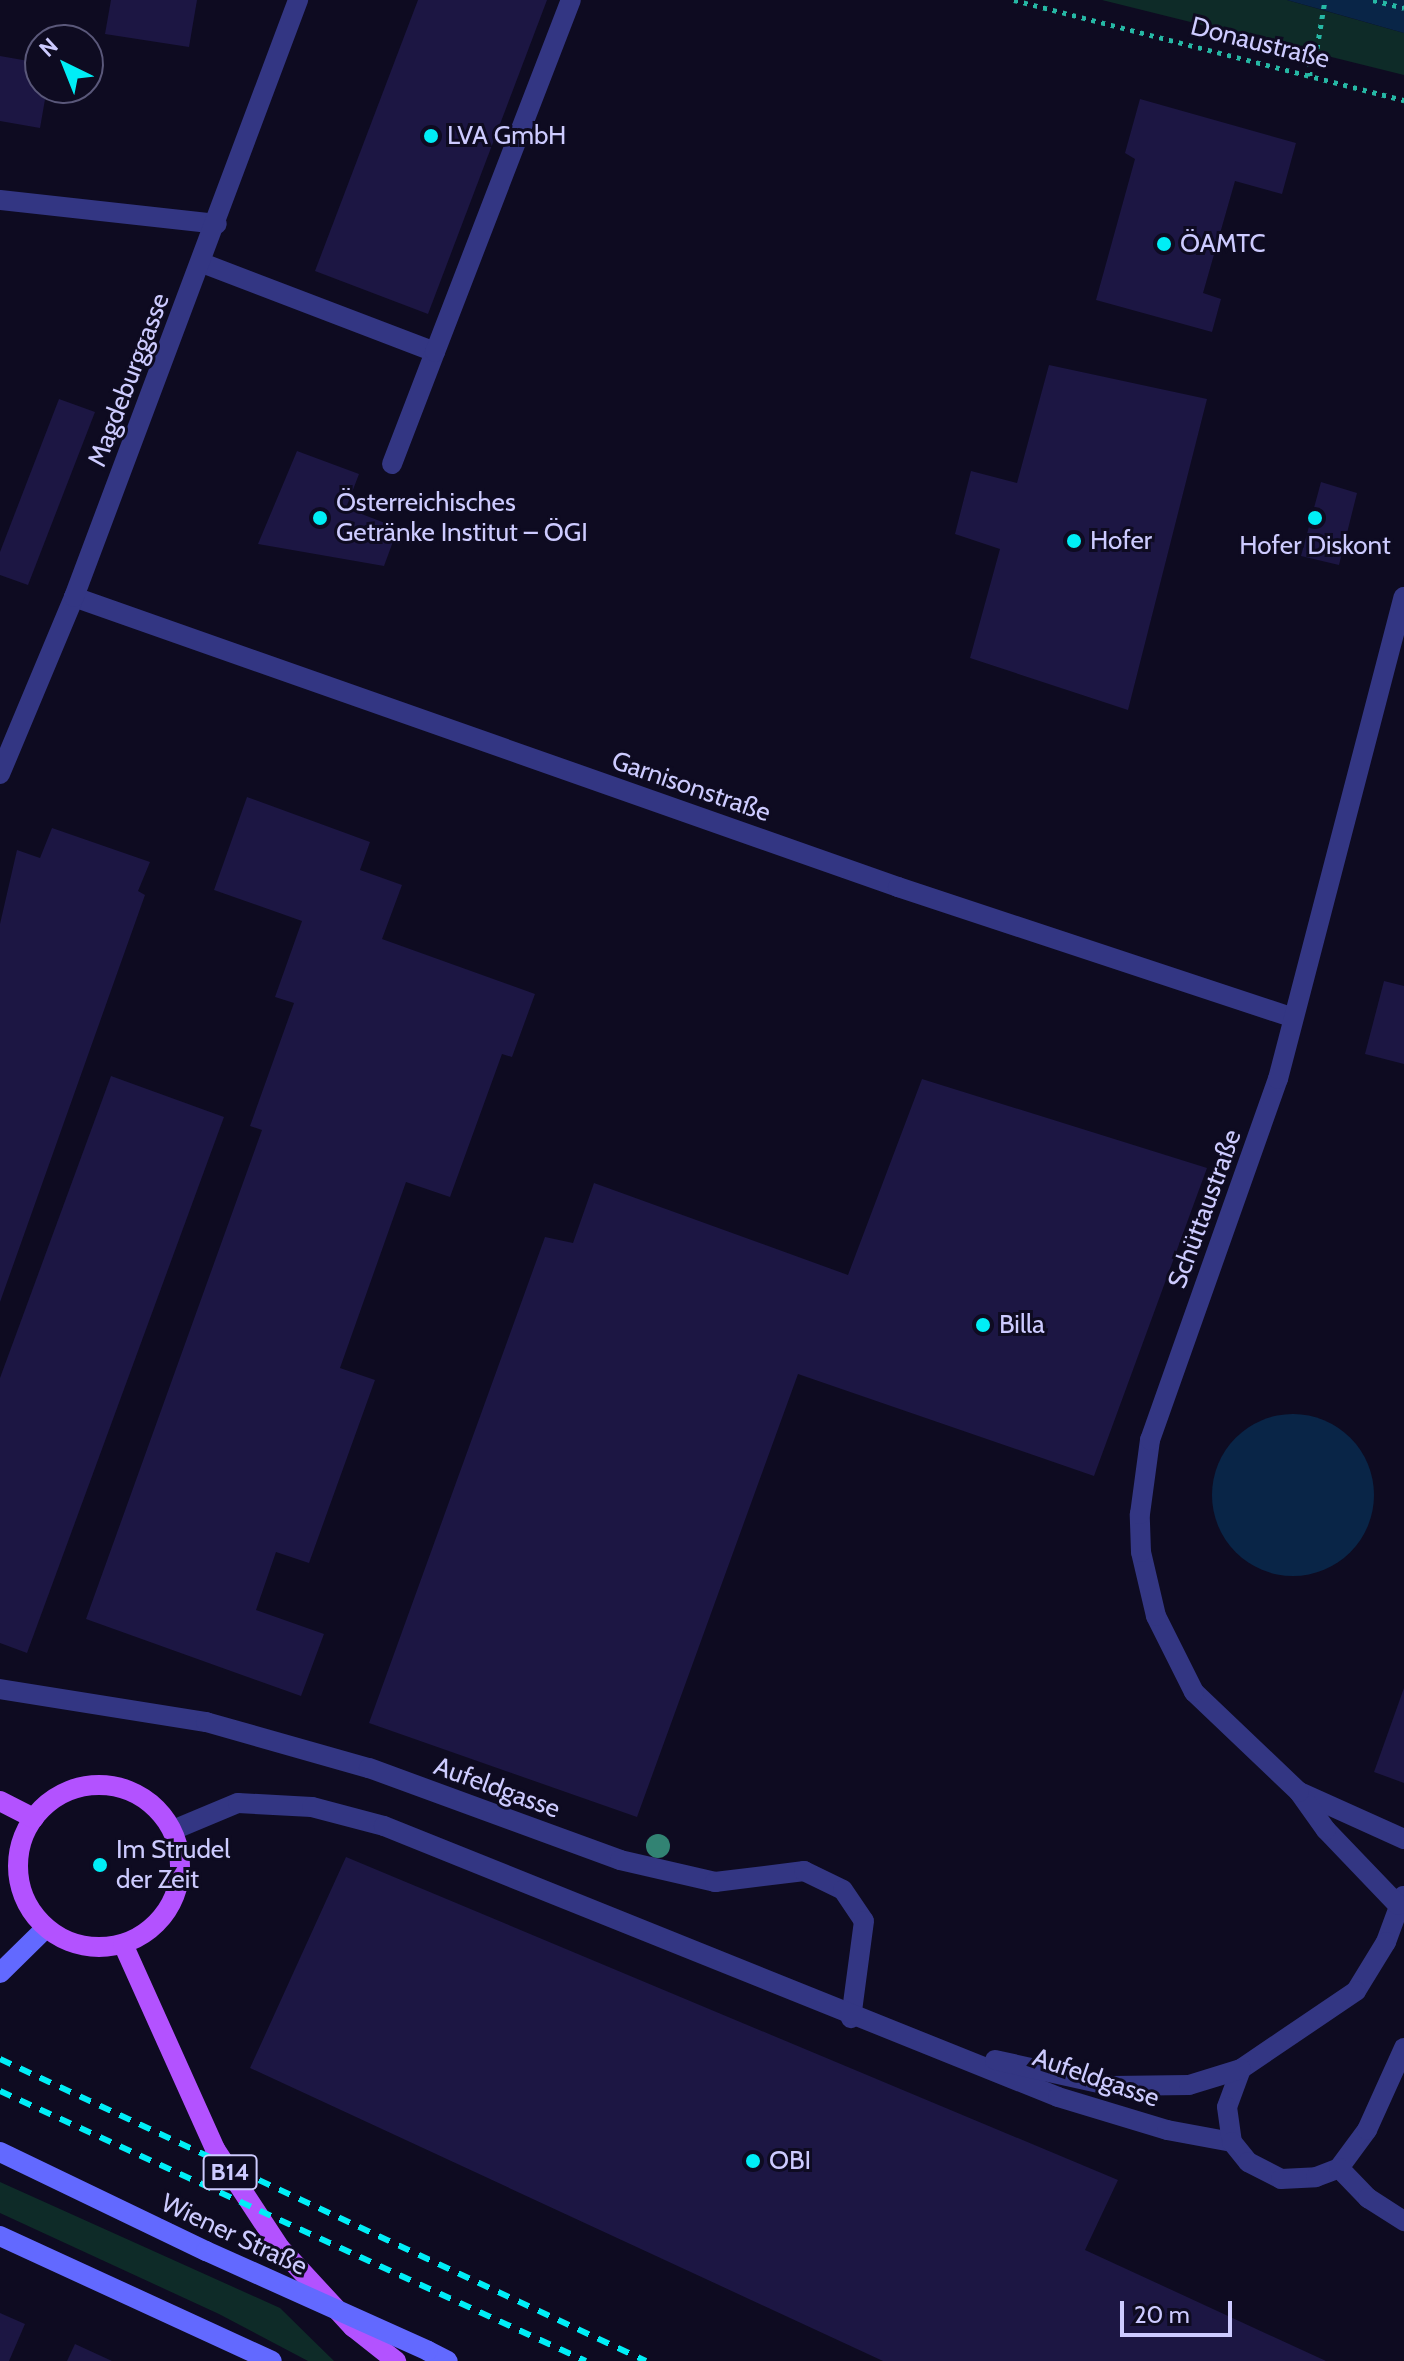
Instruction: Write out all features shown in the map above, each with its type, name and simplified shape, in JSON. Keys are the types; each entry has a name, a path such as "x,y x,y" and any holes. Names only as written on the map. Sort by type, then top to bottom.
{"main road":[{"path":"107,1785 133,1791 156,1807 173,1830 181,1856 179,1885 167,1911 148,1931 123,1944 96,1947 70,1942 46,1928 27,1905 19,1875 21,1845 34,1818 66,1793 107,1785"},
{"path":"0,1801 34,1818"},
{"path":"0,1973 46,1928"},
{"name":"B14","path":"123,1944 215,2149 280,2248 353,2327 396,2361"},
{"name":"Wiener Straße","path":"0,2152 206,2251 448,2361"},
{"path":"0,2236 272,2361"}],"street":[{"name":"Magdeburggasse","path":"0,774 74,597 217,224 298,0"},
{"path":"392,464 571,0"},
{"path":"0,200 217,224"},
{"path":"202,263 435,352"},
{"name":"Garnisonstraße","path":"74,597 913,893 1293,1018"},
{"name":"Schüttaustraße","path":"1401,1900 1326,1830 1299,1792 1218,1720 1176,1662 1151,1600 1140,1514 1150,1440 1264,1122 1404,597"},
{"name":"Aufeldgasse","path":"0,1689 206,1722 369,1768 620,1860 715,1882 804,1871 843,1890 864,1921 851,2018"},
{"name":"Schüttaustraße","path":"1299,1792 1404,1839"},
{"name":"Aufeldgasse","path":"173,1830 238,1803 312,1807 384,1826 851,2018 948,2049 1112,2086 1189,2085 1241,2069 1356,1991 1386,1942 1401,1900"},
{"path":"1241,2069 1227,2107 1232,2142 1258,2170 1281,2179 1316,2177 1339,2168 1367,2130 1404,2048"},
{"name":"Aufeldgasse","path":"948,2049 1058,2097 1167,2130 1232,2142"},
{"path":"1339,2168 1368,2198 1404,2221"}],"path":[{"name":"Donaustraße","path":"1014,0 1404,100"},
{"path":"1310,76 1309,53 1317,48 1325,0"},
{"path":"1373,0 1404,8"}],"green space":[{"path":"1102,0 1287,0 1404,33 1404,75"},
{"path":"0,2182 280,2308 334,2361 308,2361 219,2314 0,2213"}],"water":[{"path":"1287,0 1404,0 1404,33 1323,10"},
{"path":"1293,1414 1324,1420 1350,1438 1368,1464 1374,1495 1368,1526 1350,1552 1324,1570 1293,1576 1262,1570 1236,1552 1218,1526 1212,1495 1218,1464 1236,1438 1262,1420"}],"building":[{"path":"111,0 197,0 189,47 105,34"},
{"name":"LVA GmbH","path":"418,0 547,0 428,314 315,271"},
{"path":"0,56 24,60 24,104 44,104 40,128 0,121"},
{"name":"ÖAMTC","path":"1140,99 1296,143 1282,194 1235,181 1203,293 1221,299 1212,332 1096,300 1135,159 1125,153"},
{"name":"Hofer","path":"1049,365 1207,399 1128,710 970,658 1000,549 955,534 971,471 1017,483"},
{"path":"59,399 95,412 28,585 0,575 0,552"},
{"name":"Österreichisches Getränke Institut – ÖGI","path":"297,451 359,474 346,508 398,528 384,566 258,544"},
{"path":"1321,482 1357,493 1339,565 1301,556"},
{"path":"247,797 370,842 360,870 402,885 382,939 535,994 512,1057 502,1054 450,1197 406,1182 340,1368 375,1380 309,1563 276,1552 256,1610 324,1634 301,1696 86,1619 262,1130 250,1126 294,1003 275,997 302,921 214,890"},
{"path":"52,828 150,862 138,891 145,895 0,1302 0,924 17,850 40,858"},
{"path":"1384,981 1404,986 1404,1064 1365,1054"},
{"path":"111,1076 224,1117 27,1653 0,1643 0,1378"},
{"path":"922,1079 1207,1168 1094,1476 798,1374 637,1817 369,1723 545,1237 573,1243 594,1183 848,1275"},
{"path":"1404,1688 1404,1783 1374,1772"},
{"path":"346,1857 1118,2180 1085,2250 1326,2361 883,2361 250,2068"},
{"path":"0,2313 25,2324 9,2361 0,2361"},
{"path":"75,2344 112,2361 67,2361"}],"railway":[{"path":"0,2059 646,2361"},
{"path":"0,2091 586,2361"}],"place":[{"name":"LVA GmbH","path":"431,136"},
{"name":"ÖAMTC","path":"1164,244"},
{"name":"Österreichisches Getränke Institut – ÖGI","path":"320,518"},
{"name":"Hofer Diskont","path":"1315,518"},
{"name":"Hofer","path":"1074,541"},
{"name":"Billa","path":"983,1325"},
{"name":"Im Strudel der Zeit","path":"100,1865"},
{"name":"OBI","path":"753,2161"}]}
